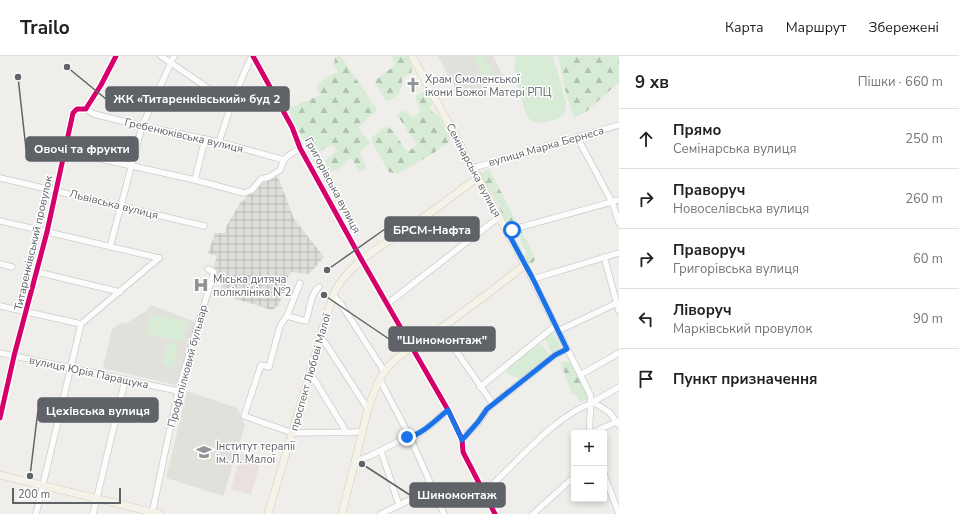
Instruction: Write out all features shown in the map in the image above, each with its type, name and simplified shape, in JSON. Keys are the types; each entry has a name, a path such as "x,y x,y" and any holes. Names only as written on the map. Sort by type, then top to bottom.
{"main road":[{"name":"Семінарська вулиця","path":"412,56 525,265"},
{"name":"проспект Любові Малої","path":"268,514 293,433 319,338 333,295 342,279 362,260 414,225 478,177"},
{"path":"342,514 368,409 384,371 402,354 440,328 525,265"},
{"path":"0,475 160,514"}],"street":[{"name":"Титаренківський провулок","path":"0,418 14,356 27,312 47,232 73,113 77,109 86,108 101,85 116,56"},
{"path":"161,56 231,104"},
{"path":"110,247 142,126 174,56"},
{"path":"220,142 240,80 253,56"},
{"name":"Григорівська вулиця","path":"253,56 292,127 300,148 448,410 462,440 463,452 495,514"},
{"name":"Гребенюківська вулиця","path":"86,108 94,114 142,126 220,142 284,160"},
{"name":"вулиця Марка Бернеса","path":"473,168 619,125"},
{"path":"577,137 612,202 619,223"},
{"path":"195,180 205,139"},
{"path":"64,151 131,165 244,193 252,190 261,179 269,177 280,170 284,160 300,148"},
{"name":"Львівська вулиця","path":"0,178 204,226"},
{"path":"507,231 619,200"},
{"path":"387,304 499,217"},
{"path":"0,221 159,258 81,324 36,514"},
{"path":"533,279 619,253"},
{"path":"604,257 619,311"},
{"path":"0,264 12,267"},
{"name":"Семінарська вулиця","path":"525,265 593,402"},
{"name":"Профспілковий бульвар","path":"152,513 178,391 214,272 208,269"},
{"path":"37,272 120,292"},
{"path":"300,284 287,316 280,326 269,367 261,365 244,416 293,433 362,432"},
{"path":"287,316 306,321 313,295 319,287"},
{"path":"333,295 341,304 384,371"},
{"path":"480,386 556,328 617,303"},
{"path":"0,306 81,324"},
{"path":"440,328 493,404"},
{"path":"319,338 324,341 368,409"},
{"path":"462,440 487,409 555,355 567,349"},
{"name":"вулиця Юрія Паращука","path":"0,353 178,391"},
{"path":"580,375 619,353"},
{"path":"308,375 314,379 347,433"},
{"path":"93,514 125,380"},
{"path":"380,380 410,437 444,514"},
{"path":"484,492 501,478 546,433 578,408 593,402 619,387"},
{"path":"593,402 609,412 618,423 599,430"},
{"path":"590,430 589,426 593,402"},
{"path":"356,461 381,451 407,437 413,437 448,410"},
{"path":"381,451 399,505"},
{"path":"533,514 571,480"},
{"path":"607,482 619,514"},
{"path":"381,514 432,488"}],"shaded area":[{"path":"438,56 493,56 503,76 461,99"},
{"path":"278,177 294,219 324,257 309,274 292,272 289,274 279,305 272,310 220,294 222,283 216,281 214,265 217,256 208,253 215,233 225,233 227,225 242,200 244,201 248,194 252,194 259,182"},
{"path":"151,305 193,321 195,324 176,385 103,368 112,329 123,322 125,324 146,311"},
{"name":"Інститут терапії ім. Л. Малої","path":"187,391 237,408 245,425 223,496 166,478"},
{"path":"241,453 261,459 251,495 231,489"}],"green space":[{"path":"339,56 342,58 377,111 359,126 359,129 370,143 360,152 366,167 363,171 359,171 351,158 340,168 331,171 327,167 325,161 337,151 334,146 331,145 315,156 311,153 289,113 290,108 320,95 316,87 326,77 338,72 334,64 335,58"},
{"path":"390,56 408,56 412,68 411,73 402,79 402,87 400,92 389,101 385,99 375,83 376,80 394,66 395,62"},
{"path":"484,56 493,72 483,77 473,57"},
{"path":"516,56 553,56 566,102 565,112 563,115 553,121 539,123 531,121 526,114 516,77"},
{"path":"558,56 619,56 619,82 587,111 574,118 566,93"},
{"path":"425,91 432,104 430,108 433,113 438,114 450,141 432,154 397,174 389,172 372,142 372,137 385,127 388,127 392,130 407,151 417,145 397,115 403,111 406,111 413,117 420,112 415,96"},
{"path":"489,169 516,221 515,223 510,225 506,224 499,205 479,173"},
{"path":"521,230 535,257 535,260 531,264 527,262 524,257 527,253 521,243 520,238 515,235 515,231"},
{"path":"150,314 188,322 183,342 146,334"},
{"path":"552,331 561,348 555,353 550,351 545,338 547,334"},
{"path":"167,342 178,345 174,367 162,365"},
{"path":"537,343 543,346 551,356 521,379 508,374 504,369"},
{"path":"562,362 571,362 588,397 586,400 580,402 577,396 572,394 561,364"}],"cycle path":[{"path":"0,418 14,356 47,232 73,113 77,109 86,109 101,85 116,56"},
{"path":"253,56 292,127 300,148 360,257 448,410 462,439 463,452 495,514"}],"place":[{"name":"ЖК «Титаренківський» буд 2","path":"67,67"},
{"name":"Овочі та фрукти","path":"18,77"},
{"name":"Храм Смоленської ікони Божої Матері РПЦ","path":"413,85"},
{"name":"БРСМ-Нафта","path":"327,270"},
{"name":"Міська дитяча поліклініка №2","path":"201,285"},
{"name":"\"Шиномонтаж\"","path":"324,295"},
{"name":"Інститут терапії ім. Л. Малої","path":"204,452"},
{"name":"Шиномонтаж","path":"362,464"},
{"name":"Цехівська вулиця","path":"30,476"}],"route":[{"path":"407,437 413,437 448,410 462,440 487,409 555,355 567,349 533,279 507,231 512,230"}]}
